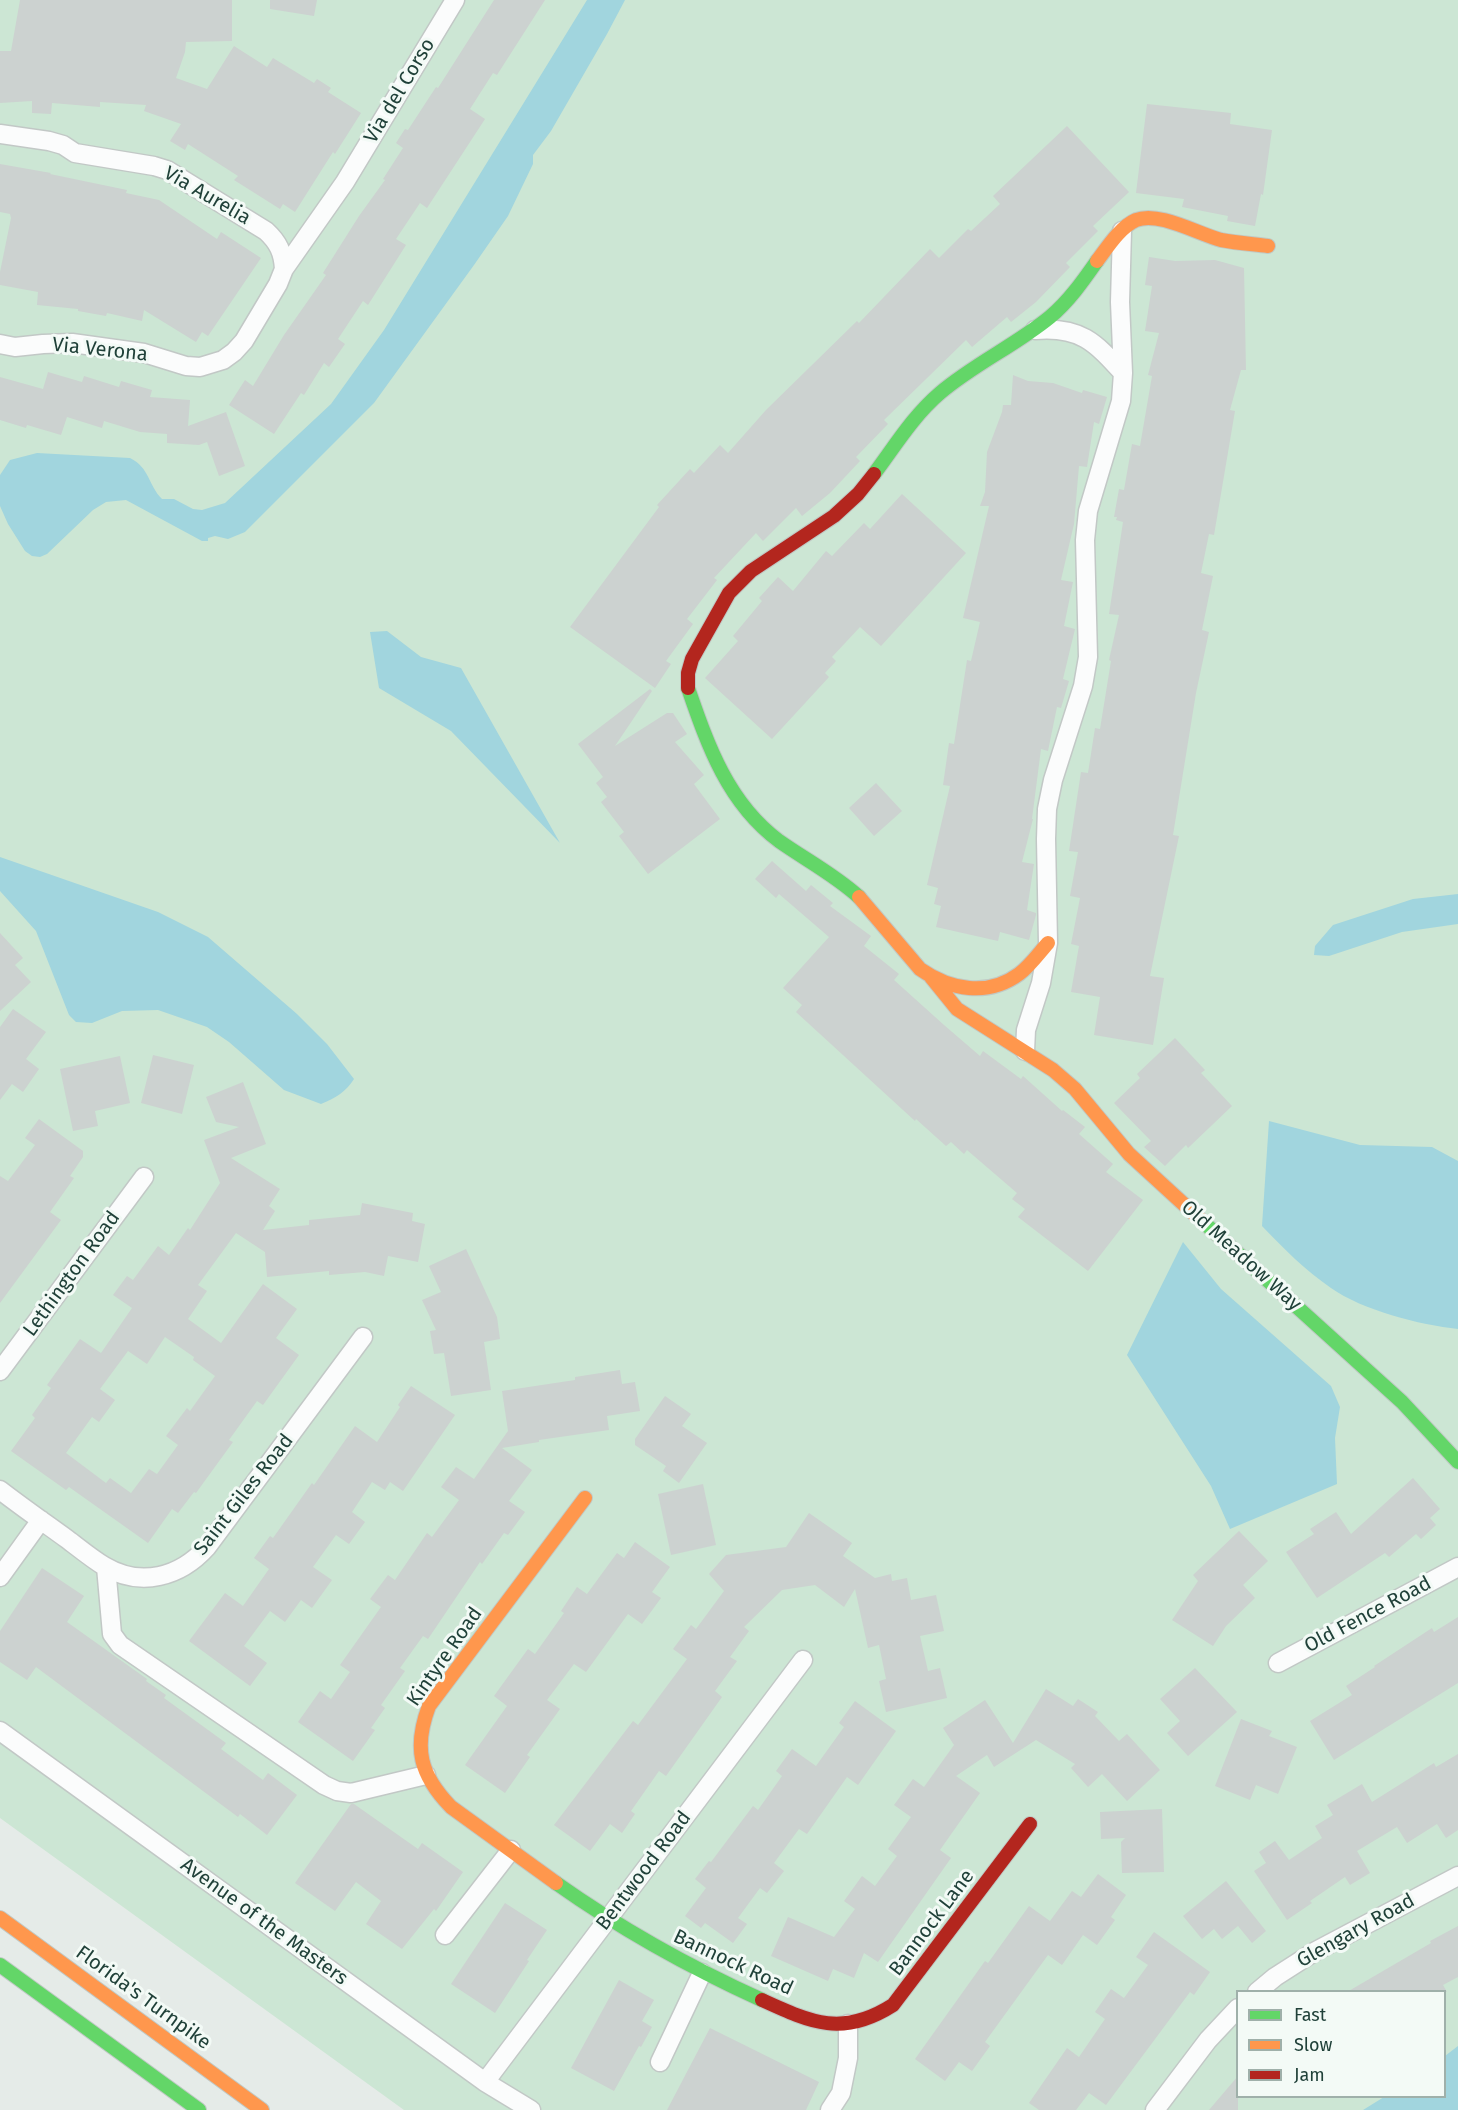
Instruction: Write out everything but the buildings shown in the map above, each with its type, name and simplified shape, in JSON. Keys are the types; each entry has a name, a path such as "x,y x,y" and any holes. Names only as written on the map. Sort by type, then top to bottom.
{"main road":[{"name":"Old Meadow Way","path":"1268,246 1218,238 1159,219 1134,220 1122,231 1067,302 1035,330 939,393 919,414 856,495 835,515 751,571 740,581 721,606 692,659 688,673 688,687 718,769 736,800 755,822 777,840 840,880 861,899 912,961 930,976 957,1009 1053,1070 1075,1089 1129,1154 1402,1402 1458,1462"},
{"name":"Old Meadow Way","path":"930,976 952,986 973,990 987,989 1013,978 1048,943"},
{"name":"Kintyre Road","path":"585,1498 429,1706 423,1719 419,1747 426,1775 439,1796 608,1919"},
{"name":"Bannock Lane","path":"848,2024 869,2020 903,1994 1030,1824"},
{"name":"Florida's Turnpike","path":"0,1918 262,2110"},
{"name":"Bannock Road","path":"608,1919 702,1973 758,1998 817,2022 831,2025 848,2024"},
{"path":"0,1965 199,2110"}],"street":[{"name":"Via del Corso","path":"200,367 223,360 244,341 278,284 284,269 345,182 455,0"},
{"name":"Via Aurelia","path":"0,134 49,141 63,145 75,153 167,170 266,231 276,240 283,254 284,269"},
{"path":"1025,1052 1026,1030 1041,983 1048,943 1047,809 1053,780 1083,686 1088,657 1085,540 1087,521 1118,417 1123,373 1120,302 1122,231"},
{"path":"1035,330 1053,329 1072,332 1086,338 1099,346 1123,373"},
{"name":"Via Verona","path":"0,344 15,347 72,343 144,353 186,366 200,367"},
{"name":"Lethington Road","path":"0,1371 144,1177"},
{"name":"Saint Giles Road","path":"0,1490 106,1567 133,1577 147,1578 174,1572 198,1557 363,1336"},
{"path":"0,1577 41,1520"},
{"path":"106,1567 112,1634 120,1645 324,1785 337,1791 351,1793 426,1775"},
{"name":"Old Fence Road","path":"1278,1663 1458,1567"},
{"name":"Bentwood Road","path":"485,2082 803,1660"},
{"name":"Avenue of the Masters","path":"0,1731 485,2082 531,2110"},
{"path":"445,1935 511,1850"},
{"name":"Glengary Road","path":"1259,1990 1314,1952 1458,1876"},
{"path":"660,2062 702,1973"},
{"path":"1155,2110 1208,2040 1236,2010"},
{"path":"830,2110 841,2093 848,2058 848,2024"}],"green space":[{"path":"0,0 1458,0 1458,2110 404,2110 0,1818"}],"water":[{"path":"587,0 625,0 551,131 533,155 533,164 508,216 374,403 245,532 228,539 215,536 208,538 208,541 202,541 126,500 106,502 93,510 47,554 40,557 32,556 25,551 0,506 0,475 10,460 37,453 130,458 137,462 145,472 162,499 174,499 193,509 202,510 225,503 331,404 384,330"},
{"path":"387,631 421,657 461,668 560,843 451,731 379,688 370,632"},
{"path":"0,857 158,912 208,937 297,1014 327,1044 354,1079 340,1094 321,1104 284,1090 229,1042 207,1027 158,1010 122,1011 92,1023 76,1022 69,1015 36,931 0,891"},
{"path":"1458,894 1458,924 1402,932 1329,956 1314,955 1315,946 1333,925 1413,899"},
{"path":"1269,1121 1360,1145 1432,1147 1458,1161 1458,1329 1392,1315 1344,1296 1304,1267 1262,1226"},
{"path":"1183,1242 1221,1289 1331,1386 1340,1407 1335,1438 1337,1484 1230,1529 1211,1486 1127,1355"},
{"path":"1458,2046 1458,2110 1363,2110 1382,2098 1446,2098 1446,2055"}],"traffic: fast":[{"path":"874,474 930,402 967,373 1050,317 1070,298 1097,261"},
{"path":"688,688 712,752 733,791 746,809 779,841 859,897"},
{"path":"1201,1220 1402,1402 1458,1462"},
{"path":"556,1883 605,1916 656,1946 762,2000"},
{"path":"0,1965 199,2110"}],"traffic: slow":[{"path":"1097,261 1114,238 1130,223 1145,218 1156,218 1178,224 1221,240 1268,246"},
{"path":"859,897 920,969 956,986 982,988 1007,981 1027,967 1048,943"},
{"path":"931,977 957,1009 1053,1070 1075,1089 1129,1154 1201,1220"},
{"path":"556,1883 451,1807 440,1795 432,1784 422,1760 421,1735 429,1706 585,1498"},
{"path":"0,1918 262,2110"}],"traffic: jam":[{"path":"688,688 688,673 692,659 729,593 751,571 834,516 858,494 874,474"},
{"path":"762,2000 812,2020 843,2024 875,2015 893,2005 1030,1824"}]}
